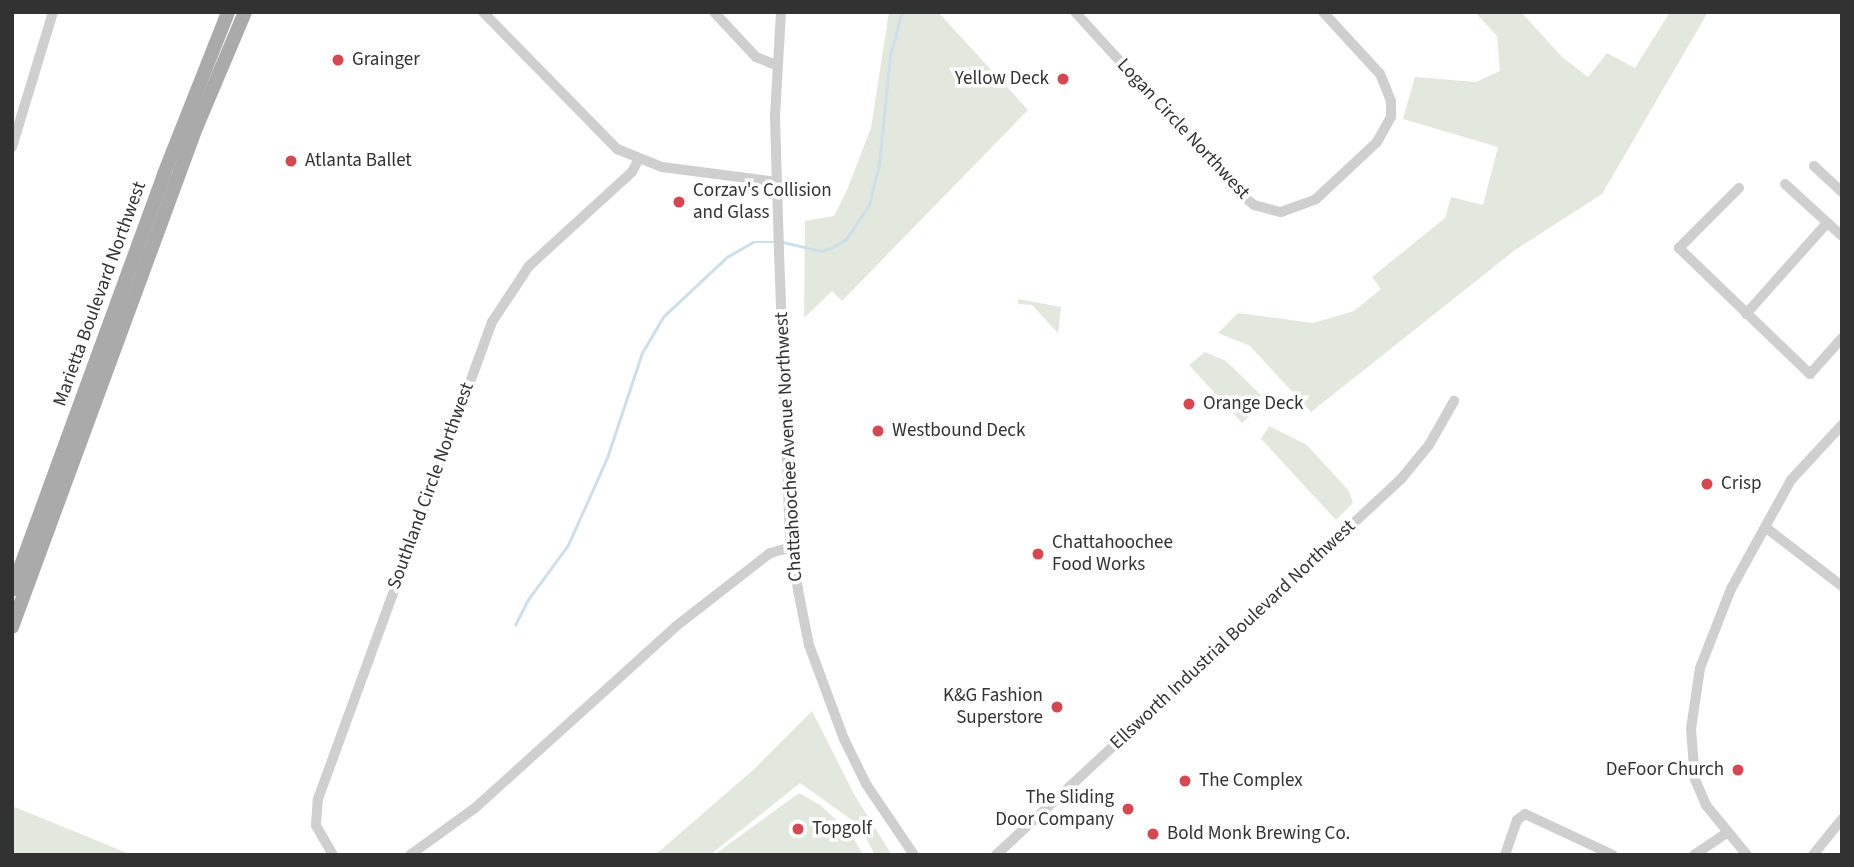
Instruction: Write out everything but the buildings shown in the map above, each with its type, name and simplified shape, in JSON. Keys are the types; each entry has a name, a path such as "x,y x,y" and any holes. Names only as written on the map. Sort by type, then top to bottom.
{"main road":[{"name":"Marietta Boulevard Northwest","path":"12,590 164,174 228,12"},
{"path":"12,628 196,128 245,12"}],"street":[{"path":"12,147 53,12"},
{"path":"483,12 598,135 638,160 777,182"},
{"path":"714,12 756,57 776,65"},
{"name":"Chattahoochee Avenue Northwest","path":"782,12 776,65 777,182 792,547 809,645 824,693 866,784 914,855"},
{"name":"Logan Circle Northwest","path":"1075,12 1242,195 1254,205 1281,212 1316,199 1377,142 1391,117 1391,101 1384,80 1323,12"},
{"name":"Southland Circle Northwest","path":"334,855 319,834 318,799 492,322 529,266 632,172 638,160"},
{"path":"1814,166 1842,192"},
{"path":"1785,184 1842,236"},
{"path":"1739,188 1679,248 1810,374 1842,338"},
{"path":"1746,314 1827,223"},
{"name":"Ellsworth Industrial Boulevard Northwest","path":"996,855 1401,479 1429,445 1454,401"},
{"path":"1747,855 1706,805 1695,779 1692,711 1713,630 1765,527 1791,480 1842,425"},
{"path":"1765,527 1842,586"},
{"path":"411,855 475,808 675,627 770,553 792,547"},
{"path":"1506,849 1517,820 1534,814 1613,855"},
{"path":"1813,855 1842,819"},
{"path":"1694,855 1727,833"}],"shaded area":[{"path":"889,12 938,12 1028,110 842,301 832,291 804,318 805,221 834,216 847,190 871,128"},
{"path":"1475,12 1521,12 1562,57 1588,77 1607,53 1635,68 1670,12 1708,12 1602,194 1515,250 1311,412 1250,346 1218,333 1238,313 1313,323 1354,311 1381,289 1372,277 1445,218 1451,197 1483,205 1498,147 1403,119 1415,77 1476,82 1500,71 1497,36"},
{"path":"1018,299 1061,307 1058,333 1032,305 1018,304"},
{"path":"1205,352 1226,361 1261,395 1258,408 1242,423 1189,365"},
{"path":"1269,426 1307,445 1349,491 1353,503 1336,520 1261,439"},
{"path":"812,711 855,796 892,855 875,855 859,825 800,783 710,855 655,855 752,771"},
{"name":"Topgolf","path":"799,793 820,805 852,835 863,855 714,855"},
{"path":"12,806 132,855 12,855"}],"waterway":[{"path":"783,242 822,251 835,246 846,239 869,205 879,164 890,55 902,12"},
{"path":"515,625 527,601 568,545 607,458 642,353 663,317 727,257 753,242 776,242"}],"place":[{"name":"Grainger","path":"338,60"},
{"name":"Yellow Deck","path":"1063,79"},
{"name":"Atlanta Ballet","path":"291,161"},
{"name":"Corzav's Collision and Glass","path":"679,202"},
{"name":"Orange Deck","path":"1189,404"},
{"name":"Westbound Deck","path":"878,431"},
{"name":"Crisp","path":"1707,484"},
{"name":"Chattahoochee Food Works","path":"1038,554"},
{"name":"K&G Fashion Superstore","path":"1057,707"},
{"name":"DeFoor Church","path":"1738,770"},
{"name":"The Complex","path":"1185,781"},
{"name":"The Sliding Door Company","path":"1128,809"},
{"name":"Topgolf","path":"798,829"},
{"name":"Bold Monk Brewing Co.","path":"1153,834"}]}
